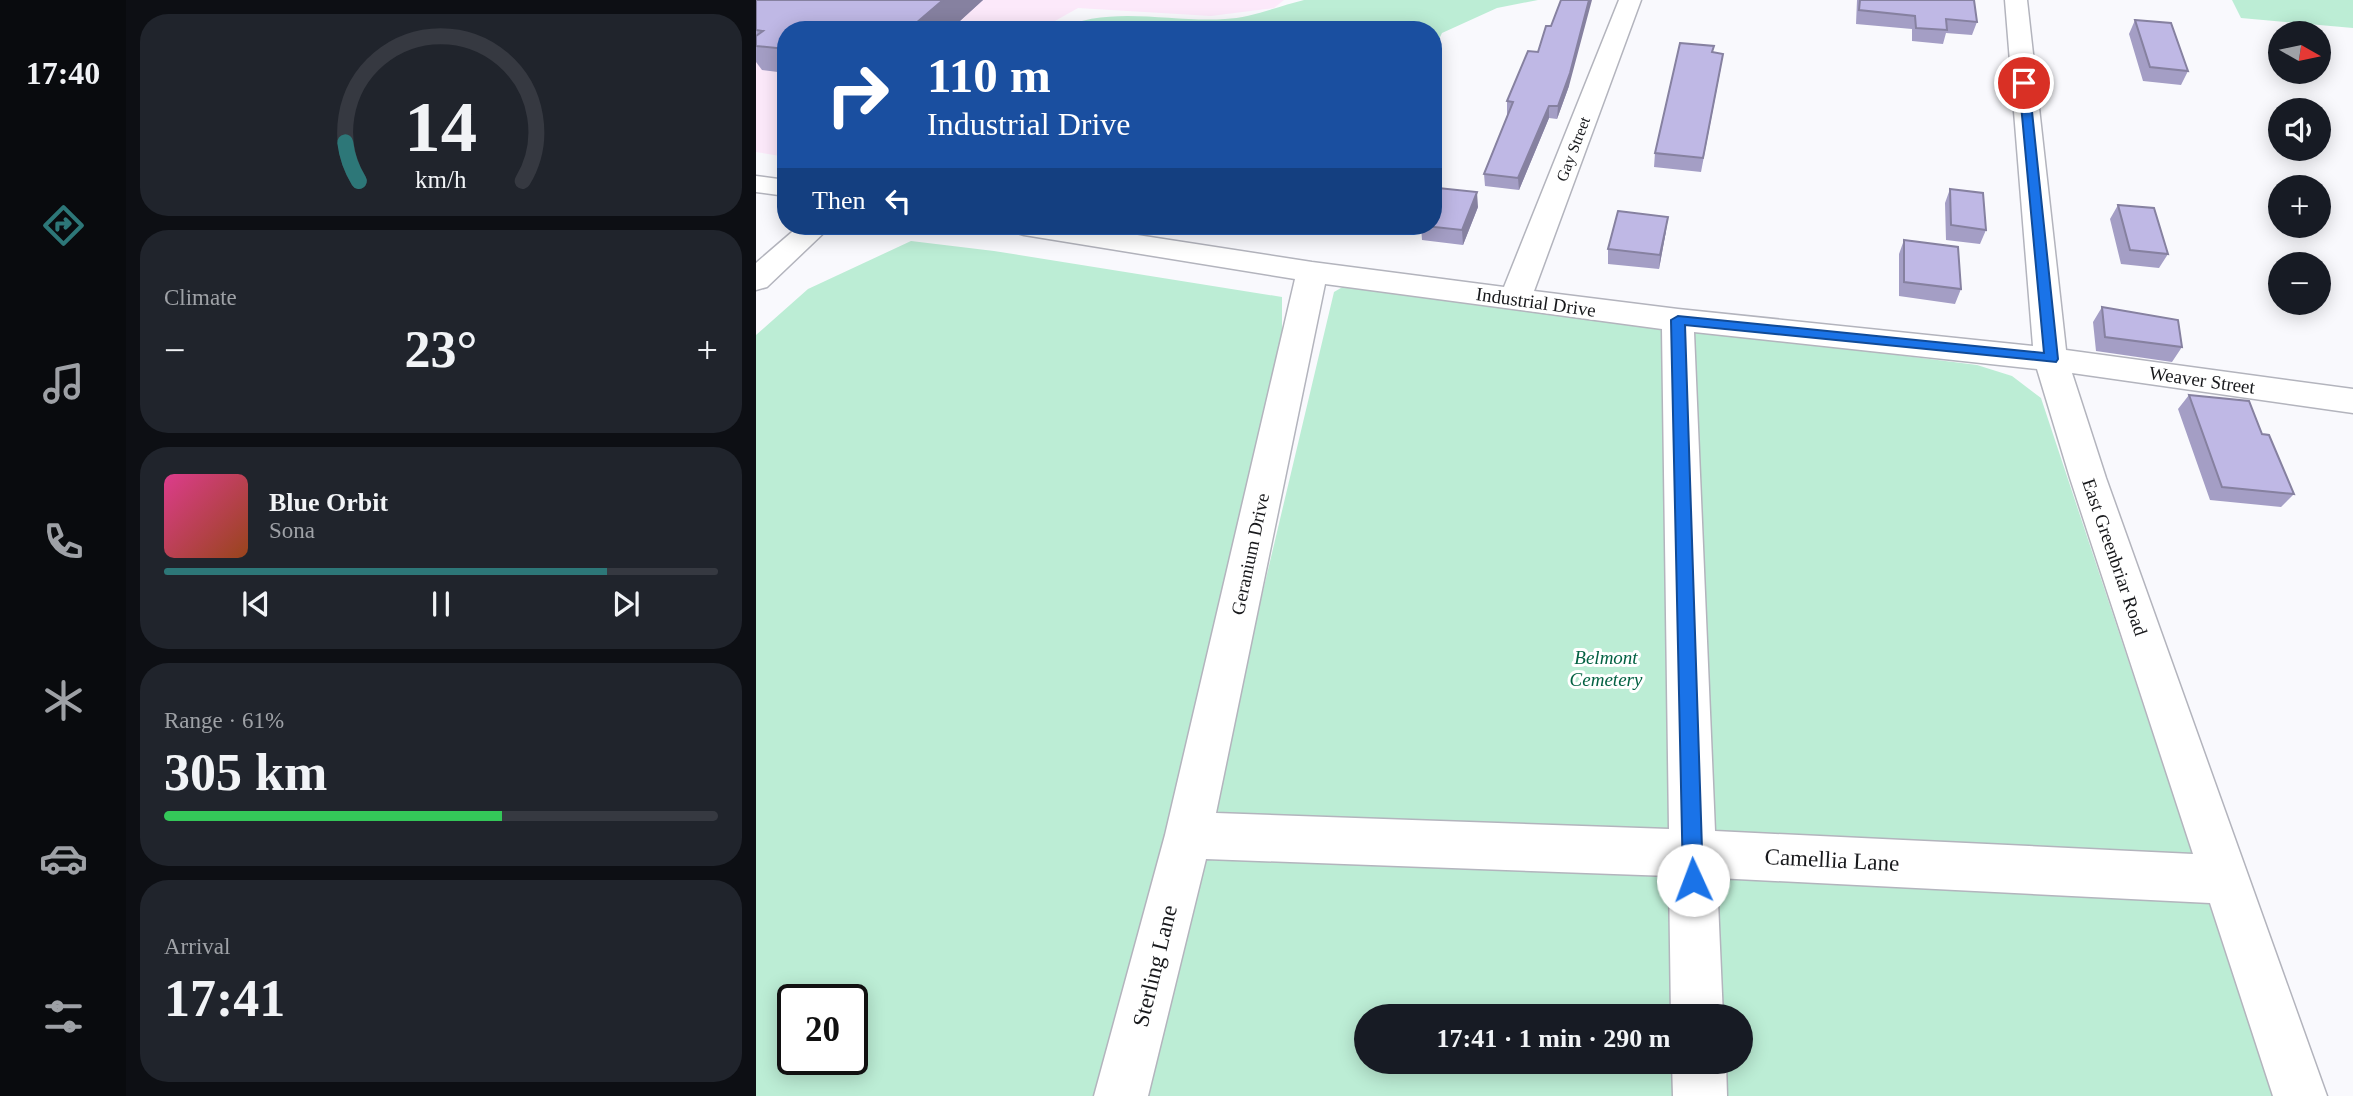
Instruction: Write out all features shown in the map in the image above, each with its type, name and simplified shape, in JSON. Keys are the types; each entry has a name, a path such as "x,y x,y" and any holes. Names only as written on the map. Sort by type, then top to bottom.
{"street":[{"name":"Gay Street","path":"1515,299 1630,0"},
{"name":"East Greenbriar Road","path":"2016,0 2051,359 2224,880 2300,1096"},
{"path":"756,184 777,187"},
{"path":"756,280 806,235"},
{"name":"Industrial Drive","path":"1080,235 1312,272 1678,320 2051,359"},
{"name":"Geranium Drive","path":"1188,835 1312,272"},
{"path":"1678,320 1697,1004"},
{"name":"Weaver Street","path":"2051,359 2353,401"},
{"name":"Camellia Lane","path":"1188,835 1692,853 2224,880"},
{"name":"Sterling Lane","path":"1121,1096 1188,835"},
{"path":"1699,1074 1700,1096"}],"shaded area":[{"path":"756,0 1284,0 1274,8 1211,16 1078,8 1055,21 777,21 777,156 756,152"}],"green space":[{"path":"1304,0 1538,0 1497,8 1442,33 1442,21 1082,21 1119,16 1205,20 1255,14"},
{"path":"2232,0 2353,0 2353,28 2331,26 2331,21 2241,18"},
{"path":"911,241 994,251 1282,297 1282,335 1193,732 1097,1096 756,1096 756,335 808,289"},
{"name":"Belmont Cemetery","path":"1346,285 1977,365 2012,376 2041,398 2273,1096 1143,1096 1334,292"}],"building":[{"path":"756,0 943,0 918,21 777,21 777,48 756,46 756,36 763,31 756,30"},
{"path":"1561,0 1589,0 1570,73 1558,106 1549,106 1518,178 1484,174 1513,102 1507,101 1528,51 1538,52 1546,26 1551,26"},
{"path":"1860,0 1974,0 1977,22 1946,19 1947,30 1916,28 1915,16 1859,10"},
{"path":"2135,20 2171,23 2188,71 2150,67"},
{"path":"1680,43 1714,46 1712,52 1723,54 1703,158 1655,153"},
{"path":"1442,188 1477,192 1462,230 1442,228"},
{"path":"1950,189 1983,193 1986,230 1951,225"},
{"path":"2118,205 2154,208 2168,254 2130,250"},
{"path":"1618,211 1668,217 1660,255 1608,249"},
{"path":"1904,240 1958,247 1961,289 1904,282"},
{"path":"2102,307 2178,320 2182,347 2105,337"},
{"path":"2189,395 2249,401 2262,434 2269,435 2294,494 2222,487"}],"route":[{"path":"1693,880 1678,320 2051,359 2024,83"}]}
